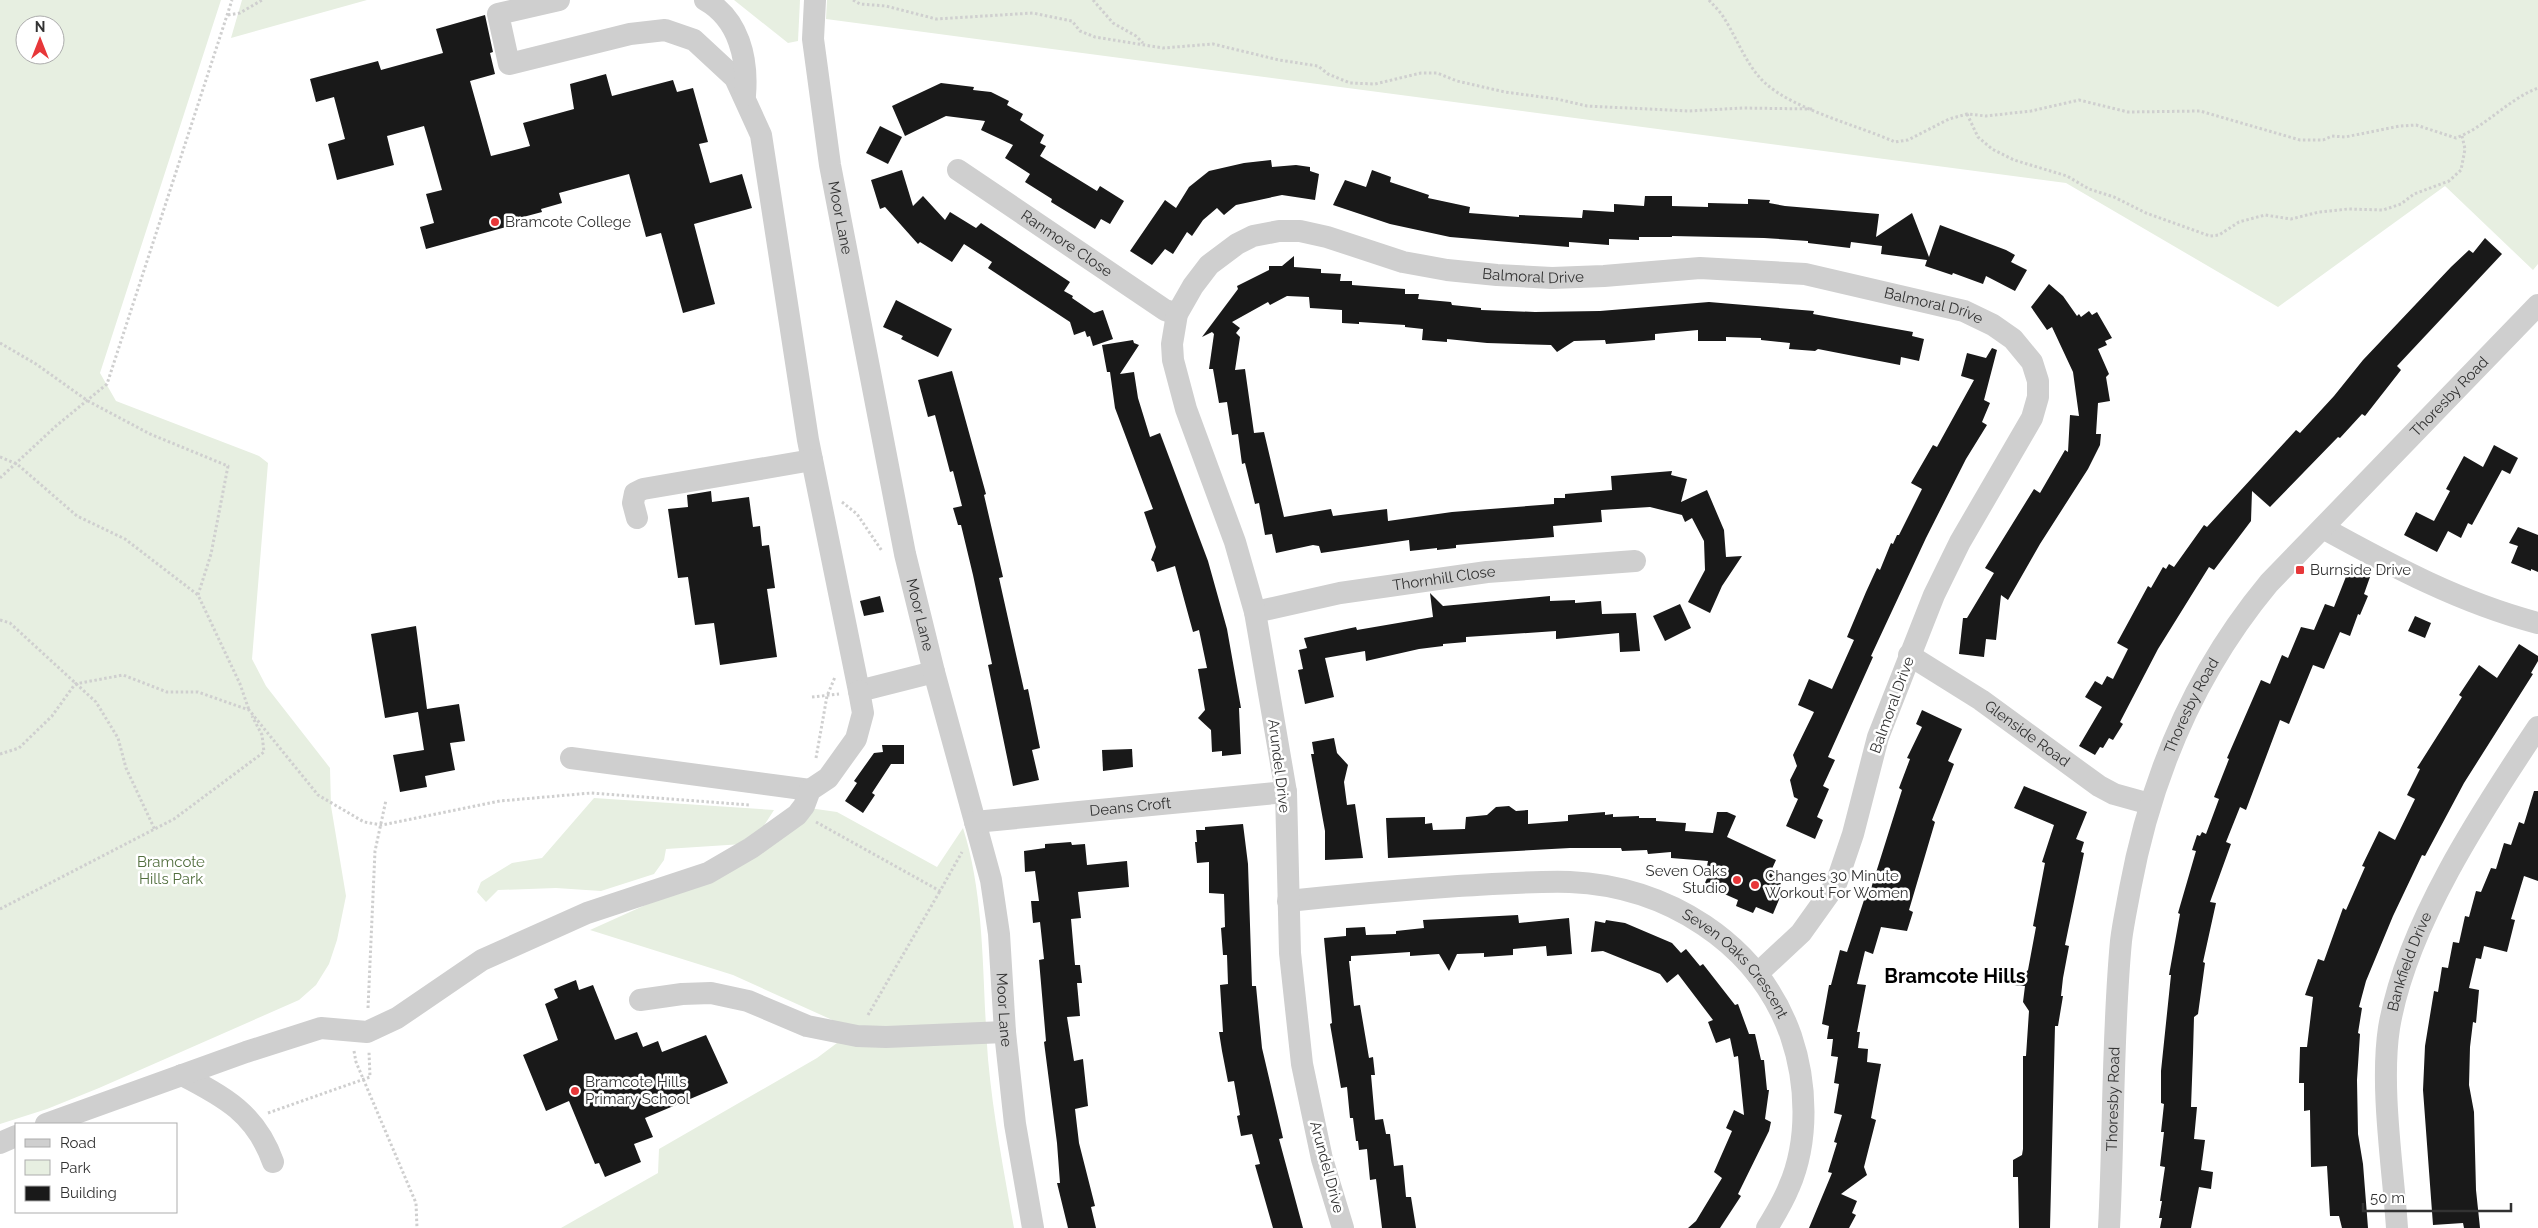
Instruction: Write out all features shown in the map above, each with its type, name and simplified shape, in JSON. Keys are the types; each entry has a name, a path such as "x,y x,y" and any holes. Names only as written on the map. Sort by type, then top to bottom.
{"street":[{"path":"49,1123 321,1028 359,1031 396,1018 482,960 586,913 708,873 751,848 797,815 804,806 810,790 828,778 856,739 863,713 812,460 761,135 735,78 694,40 665,30 630,34 509,64 498,14 559,0"},
{"path":"705,0 732,25 744,53 746,75 744,96"},
{"name":"Moor Lane","path":"815,0 813,39 830,165 905,554 934,672 991,880 996,909 1005,1032 1015,1124 1033,1228"},
{"name":"Ranmore Close","path":"958,170 1165,310 1177,314"},
{"name":"Balmoral Drive","path":"1177,314 1192,286 1209,265 1237,244 1253,236 1279,231 1300,231 1327,237 1403,262 1447,270 1552,278 1604,276 1700,268 1805,274 1964,311 1993,325 2013,339 2032,362 2038,381 2038,398 2032,418 1960,542 1909,655 1878,737 1853,834 1836,884 1802,933 1757,974"},
{"name":"Thoresby Road","path":"2109,1228 2112,1094 2121,940 2135,863 2150,804 2178,727 2224,642 2240,617 2268,583 2538,304"},
{"name":"Arundel Drive","path":"1177,314 1172,344 1176,376 1234,542 1255,612 1286,792 1290,952 1302,1064 1322,1159 1343,1228"},
{"path":"637,518 633,503 635,493 643,489 812,460"},
{"path":"2323,528 2414,578 2479,605 2538,623"},
{"name":"Thornhill Close","path":"1255,612 1340,593 1487,572 1635,561"},
{"name":"Glenside Road","path":"1909,655 1981,700 2092,782 2114,794 2150,804"},
{"path":"859,691 934,672"},
{"name":"Bankfield Drive","path":"2397,1228 2387,1064 2389,1028 2407,961 2446,880 2499,785 2538,727"},
{"path":"571,758 810,790"},
{"name":"Deans Croft","path":"976,826 1286,792"},
{"name":"Seven Oaks Crescent","path":"1288,901 1504,883 1570,882 1657,899 1683,912 1728,943 1757,974 1784,1020 1796,1051 1803,1109 1802,1133 1790,1187 1767,1228"},
{"path":"640,1000 711,992 748,1001 808,1026 857,1036 886,1038 1005,1032"},
{"path":"182,1075 239,1107 270,1152 273,1162"},
{"path":"0,1143 15,1136"}],"path":[{"path":"0,478 18,464 56,426 107,384 232,0"},
{"path":"228,15 240,13 262,0"},
{"path":"853,0 860,4 886,6 936,19 1033,13 1072,21 1080,31 1095,37 1163,48 1213,44 1278,60 1318,66 1328,74 1350,83 1375,84 1421,73 1437,73 1457,81 1505,92 1557,99 1587,106 1688,112 1743,108 1813,109"},
{"path":"1093,0 1113,23 1136,36 1143,44"},
{"path":"1709,0 1724,17 1747,61 1766,83 1787,97 1813,109 1895,142 1908,140 1949,119 1967,114 1986,116 2031,111 2080,100 2128,112 2200,111 2300,140 2323,140 2332,136 2345,137 2408,125 2426,128 2445,136 2456,138 2487,122 2499,109 2538,88"},
{"path":"1967,114 1978,137 1992,149 2014,160 2067,176 2089,189 2114,197 2146,214 2210,236 2219,235 2239,222 2265,215 2291,219 2320,212 2348,209 2383,210 2401,204 2414,194 2449,181 2461,170 2465,149 2462,136"},
{"path":"0,343 36,364 88,401 150,434 228,466 211,554 198,595"},
{"path":"0,457 18,464 77,516 125,539 198,595 262,735 264,752 174,819 0,909"},
{"path":"819,490 839,500 857,514 884,554 890,557 905,554"},
{"path":"0,620 10,623 57,664 74,684 96,702 118,738 126,768 155,830"},
{"path":"810,790 827,696 849,642"},
{"path":"0,754 19,748 52,716 74,684 123,675 167,692 198,692 249,710 318,795 364,822 382,825 500,801 590,793 757,805"},
{"path":"812,697 859,691"},
{"path":"386,800 375,852 356,1062 416,1204 417,1228"},
{"path":"797,815 812,820 860,845 940,890"},
{"path":"857,1036 976,826"},
{"path":"248,1120 370,1077 359,1031"}],"green space":[{"name":"Bramcote Hills Park","path":"0,0 221,0 100,373 116,401 259,456 268,463 252,659 266,686 330,768 331,806 346,896 337,940 329,964 316,985 299,1000 47,1109 0,1124"},
{"path":"242,0 367,0 231,38"},
{"path":"734,0 800,0 798,41 788,43"},
{"path":"827,0 2538,0 2538,264 2533,270 2445,186 2278,307 2066,183 826,19"},
{"path":"594,798 774,810 760,832 743,844 666,849 664,860 654,874 601,891 556,888 498,890 486,902 477,892 481,882 512,863 542,858"},
{"path":"809,808 837,812 937,867 963,828 976,884 982,942 990,1080 1014,1228 561,1228 658,1173 659,1149 817,1058 841,1040 850,1028 733,975 590,930 712,875"}],"building":[{"path":"485,15 493,52 490,53 495,74 470,81 491,156 530,146 523,123 574,109 570,84 606,74 612,96 673,80 677,92 693,88 708,142 699,144 710,183 742,174 752,208 694,224 715,304 683,313 661,233 646,237 629,174 559,193 562,203 541,209 542,212 504,222 506,227 426,249 420,227 434,223 426,194 442,190 424,126 387,136 394,165 337,180 328,144 345,139 334,97 316,102 310,79 378,61 381,70 443,53 436,29"},
{"path":"941,83 974,87 973,90 991,92 1009,101 1007,105 1023,114 1020,120 1044,135 1040,143 1046,146 1040,156 1097,191 1100,186 1124,201 1110,224 1101,219 1095,229 1051,202 1052,199 1025,182 1030,174 1005,158 1013,145 981,130 985,121 946,116 905,136 892,106"},
{"path":"880,126 902,137 888,164 866,153"},
{"path":"1271,160 1272,167 1296,165 1310,167 1310,171 1319,174 1315,200 1282,195 1236,205 1224,215 1217,208 1203,220 1192,236 1187,232 1173,254 1165,249 1152,265 1130,251 1165,200 1176,208 1189,187 1209,171 1244,163"},
{"path":"902,170 913,206 923,196 945,220 950,212 976,228 981,223 1070,282 1064,291 1094,313 1103,310 1113,339 1093,346 1090,336 1087,337 1085,331 1074,335 1070,322 988,268 992,262 964,244 952,262 920,242 918,244 885,207 880,209 871,180"},
{"path":"1372,170 1391,177 1390,182 1429,195 1428,198 1470,207 1469,213 1519,217 1519,215 1582,218 1583,210 1614,212 1614,204 1644,206 1645,196 1672,196 1672,206 1708,207 1708,203 1748,204 1748,199 1770,200 1769,203 1785,206 1879,214 1876,237 1912,213 1929,257 1940,225 2006,250 2015,255 2011,262 2027,270 2015,291 1986,276 1983,284 1953,273 1952,275 1925,266 1927,260 1881,254 1882,246 1851,242 1850,248 1808,243 1808,241 1764,238 1672,236 1639,237 1639,240 1609,239 1609,245 1569,242 1569,247 1450,237 1390,224 1333,205 1345,180 1366,187"},
{"path":"2485,238 2502,254 2397,366 2401,370 2365,416 2362,414 2270,507 2252,491 2251,521 2214,570 2209,567 2158,649 2120,722 2123,724 2113,740 2109,738 2103,748 2100,747 2095,755 2079,746 2102,707 2085,697 2095,681 2102,685 2107,676 2113,679 2128,649 2117,643 2148,586 2151,588 2163,567 2166,569 2169,564 2174,567 2204,525 2207,527 2296,430 2300,433 2334,396 2363,360 2451,267 2469,250 2473,253"},
{"path":"1294,256 1294,267 1321,269 1321,273 1341,274 1340,281 1352,281 1352,285 1405,289 1405,294 1419,294 1418,299 1451,302 1452,305 1481,308 1481,310 1535,312 1600,311 1709,302 1814,311 1813,314 1913,332 1912,336 1924,339 1919,361 1901,357 1900,365 1818,349 1815,351 1789,349 1790,343 1761,340 1761,338 1726,337 1726,341 1698,341 1698,330 1655,334 1655,340 1606,344 1605,340 1574,341 1557,352 1551,345 1487,343 1447,339 1447,342 1422,340 1423,329 1405,327 1405,325 1359,322 1359,324 1342,323 1342,310 1310,308 1309,297 1287,296 1270,305 1268,302 1232,322 1240,328 1236,333 1240,337 1235,370 1245,369 1254,433 1264,432 1284,517 1331,509 1333,516 1387,509 1388,521 1452,512 1554,504 1554,498 1565,498 1565,494 1612,490 1611,476 1672,471 1671,475 1687,479 1681,502 1707,490 1724,530 1726,557 1742,556 1722,586 1710,613 1688,602 1705,570 1704,541 1692,518 1685,522 1682,515 1650,507 1601,510 1602,522 1553,526 1554,537 1456,545 1456,548 1437,550 1437,548 1410,551 1409,540 1321,553 1319,546 1313,545 1276,553 1272,534 1265,535 1259,503 1255,504 1245,463 1242,464 1238,434 1232,435 1227,402 1219,403 1213,369 1209,369 1214,334 1212,332 1202,337 1238,289 1237,286 1269,270 1269,266 1282,266"},
{"path":"2049,284 2063,296 2077,316 2079,314 2081,317 2089,311 2092,315 2097,312 2112,338 2105,341 2107,345 2098,349 2109,374 2106,377 2110,401 2098,403 2096,434 2101,434 2100,445 2088,469 2040,544 2008,600 2001,595 1996,640 1986,639 1984,657 1959,654 1963,618 1967,618 1994,573 1985,568 2034,489 2040,493 2065,450 2068,452 2070,415 2079,416 2073,372 2052,327 2047,330 2031,307"},
{"path":"896,300 952,329 938,357 901,339 903,336 883,327"},
{"path":"1133,340 1134,343 1139,345 1120,374 1134,372 1138,398 1150,437 1160,433 1208,561 1227,629 1241,708 1239,708 1241,754 1222,756 1222,751 1212,752 1211,730 1198,718 1205,710 1198,669 1207,668 1199,630 1193,632 1175,566 1157,572 1154,562 1151,560 1156,547 1144,512 1153,509 1115,408 1110,372 1107,372 1102,345"},
{"path":"1992,348 1997,350 1984,400 1990,403 1982,422 1987,425 1966,459 1926,538 1871,656 1873,657 1828,757 1835,760 1823,786 1829,789 1817,817 1823,820 1815,839 1786,826 1798,799 1794,797 1790,780 1797,766 1793,755 1814,712 1798,705 1809,679 1832,689 1854,640 1847,637 1866,592 1877,568 1880,570 1891,543 1893,544 1897,535 1899,535 1922,489 1911,483 1933,445 1937,447 1974,380 1961,376 1967,353 1986,358"},
{"path":"952,371 986,494 984,495 1003,577 999,578 1024,690 1028,689 1040,748 1032,750 1039,780 1013,786 988,665 992,664 973,575 961,525 958,525 953,508 962,506 953,471 950,472 935,415 928,417 918,380"},
{"path":"2494,445 2518,458 2510,474 2502,470 2472,525 2468,523 2461,538 2448,531 2437,552 2404,535 2416,512 2434,521 2450,491 2446,489 2464,456 2483,467"},
{"path":"711,491 712,502 749,497 753,527 760,526 762,546 769,545 775,588 767,589 777,657 720,665 714,623 695,625 688,577 678,578 668,509 688,507 687,495"},
{"path":"2518,527 2538,535 2538,572 2511,563 2518,546 2509,543"},
{"path":"2349,569 2370,577 2364,594 2368,596 2360,615 2358,614 2350,636 2340,632 2324,669 2313,665 2289,724 2280,720 2246,810 2240,807 2226,842 2231,844 2210,902 2216,903 2203,962 2205,963 2198,1014 2194,1017 2191,1107 2197,1107 2194,1139 2205,1140 2201,1170 2213,1172 2211,1189 2199,1187 2191,1228 2160,1228 2162,1218 2159,1218 2162,1201 2160,1201 2165,1167 2160,1166 2164,1132 2161,1132 2164,1104 2161,1103 2161,1071 2171,975 2169,975 2180,914 2178,913 2196,851 2192,850 2197,835 2200,836 2202,832 2206,834 2219,799 2214,797 2229,759 2227,758 2261,680 2270,684 2282,655 2288,658 2301,627 2314,630 2325,604 2334,607"},
{"path":"1430,593 1443,606 1550,596 1550,601 1575,600 1575,603 1601,601 1602,614 1636,613 1640,651 1620,652 1619,633 1556,639 1556,631 1466,637 1466,642 1443,644 1443,646 1419,649 1366,661 1365,651 1325,658 1334,697 1305,704 1298,670 1303,669 1299,650 1307,648 1304,638 1356,627 1357,630 1433,617"},
{"path":"880,596 884,612 864,616 860,601"},
{"path":"1680,604 1691,628 1665,641 1653,616"},
{"path":"2415,616 2431,623 2425,638 2408,631"},
{"path":"416,626 427,709 459,704 465,741 450,743 455,770 425,776 427,787 400,792 393,755 424,750 418,712 385,718 371,634"},
{"path":"2519,644 2538,656 2538,661 2531,673 2533,674 2464,783 2425,856 2422,855 2393,916 2366,981 2359,1007 2362,1008 2358,1033 2360,1034 2357,1080 2358,1134 2363,1164 2368,1228 2342,1228 2339,1216 2330,1216 2327,1166 2311,1167 2310,1110 2304,1111 2304,1083 2299,1083 2300,1047 2307,1047 2313,997 2305,995 2318,959 2324,961 2343,908 2346,910 2365,867 2362,866 2379,831 2395,840 2415,799 2407,795 2420,769 2417,768 2462,697 2459,695 2479,665 2497,678"},
{"path":"1922,710 1962,729 1948,761 1954,764 1932,820 1935,822 1909,910 1913,912 1907,931 1881,927 1873,954 1865,951 1857,984 1866,985 1857,1032 1860,1032 1858,1048 1868,1049 1867,1062 1881,1064 1871,1118 1876,1120 1864,1167 1867,1175 1841,1194 1857,1201 1852,1213 1856,1215 1849,1228 1809,1228 1832,1173 1828,1172 1837,1143 1834,1142 1842,1115 1834,1113 1839,1084 1834,1083 1838,1057 1831,1056 1833,1039 1827,1039 1829,1026 1822,1024 1829,985 1831,985 1840,950 1847,952 1865,897 1868,898 1902,790 1899,788 1910,759 1907,758 1922,727 1916,724"},
{"path":"1334,738 1337,753 1348,765 1344,782 1347,805 1355,804 1363,858 1325,860 1325,831 1311,754 1314,754 1312,742"},
{"path":"882,745 904,745 904,764 891,764 872,793 875,795 863,813 845,801 857,783 854,781 874,753 883,752"},
{"path":"1132,749 1133,767 1103,771 1102,750"},
{"path":"2024,786 2087,812 2076,839 2084,842 2081,852 2084,853 2065,945 2069,946 2063,978 2061,996 2063,996 2058,1026 2055,1026 2050,1228 2019,1228 2018,1177 2013,1177 2013,1160 2022,1155 2023,1149 2023,1056 2026,1056 2029,1011 2023,1002 2025,986 2014,985 2028,970 2036,927 2033,926 2045,863 2042,862 2054,825 2014,808"},
{"path":"2534,791 2538,791 2538,881 2524,876 2511,919 2515,920 2507,952 2484,946 2481,959 2476,958 2469,988 2479,990 2476,1023 2473,1022 2470,1047 2469,1085 2474,1112 2476,1190 2480,1228 2464,1228 2463,1223 2433,1225 2423,1090 2425,1046 2434,991 2438,992 2442,967 2448,968 2453,942 2459,943 2465,916 2469,917 2476,891 2481,892 2491,868 2496,869 2504,843 2511,845 2519,822 2524,824"},
{"path":"1509,806 1516,811 1528,810 1528,824 1568,821 1568,815 1605,812 1605,815 1613,814 1613,817 1639,816 1639,818 1656,818 1656,821 1686,823 1685,831 1713,833 1717,812 1727,812 1736,816 1727,837 1776,860 1771,871 1784,876 1779,888 1783,890 1773,914 1756,907 1753,913 1736,906 1738,900 1704,885 1712,867 1707,866 1708,861 1671,858 1671,852 1648,854 1647,850 1622,851 1621,848 1570,848 1388,858 1386,818 1425,817 1425,824 1432,823 1433,830 1465,829 1466,817 1487,815 1496,807"},
{"path":"1243,824 1248,864 1252,986 1256,986 1262,1048 1283,1138 1279,1139 1303,1228 1273,1228 1255,1165 1260,1164 1252,1134 1241,1136 1237,1116 1240,1115 1234,1081 1228,1082 1219,1032 1223,1032 1220,985 1228,984 1227,955 1223,955 1221,928 1225,927 1224,894 1209,893 1209,862 1197,863 1196,830 1205,830 1205,827"},
{"path":"1071,842 1072,845 1085,844 1087,865 1127,861 1129,887 1078,892 1081,918 1071,919 1075,965 1080,965 1082,983 1077,983 1080,1016 1067,1017 1074,1061 1083,1059 1088,1106 1075,1109 1079,1143 1095,1206 1091,1207 1096,1228 1068,1228 1057,1183 1060,1183 1057,1143 1044,1042 1046,1041 1039,960 1044,959 1040,922 1033,923 1031,901 1039,901 1035,871 1025,872 1024,851 1045,848 1045,844"},
{"path":"1518,915 1519,923 1569,918 1572,954 1547,956 1546,946 1513,949 1513,955 1484,957 1484,953 1457,954 1449,971 1439,954 1410,956 1410,952 1351,956 1351,961 1349,961 1354,1006 1360,1005 1369,1058 1373,1057 1375,1075 1371,1075 1375,1120 1383,1119 1386,1134 1390,1134 1394,1166 1403,1165 1406,1197 1411,1197 1416,1228 1382,1228 1376,1179 1370,1180 1367,1149 1359,1150 1358,1141 1356,1141 1353,1118 1350,1118 1347,1087 1341,1088 1330,1024 1332,1023 1324,938 1346,936 1346,928 1365,927 1366,935 1396,934 1396,931 1424,928 1423,920"},
{"path":"1606,920 1625,923 1672,943 1681,953 1686,949 1700,966 1703,964 1735,1005 1738,1004 1749,1034 1755,1034 1761,1060 1764,1060 1767,1090 1769,1090 1765,1119 1771,1122 1769,1131 1738,1194 1741,1196 1720,1228 1688,1228 1696,1221 1722,1178 1714,1172 1732,1131 1726,1128 1734,1110 1744,1115 1738,1056 1734,1057 1730,1038 1716,1043 1708,1022 1713,1020 1678,974 1667,983 1660,974 1603,951 1591,952 1595,921 1605,923"},
{"path":"576,980 579,990 593,985 615,1040 637,1032 643,1047 658,1041 662,1052 706,1035 728,1083 645,1118 653,1137 634,1144 641,1162 605,1177 599,1163 595,1164 569,1101 546,1111 523,1055 558,1040 545,1004 558,998 554,989"}],"place":[{"name":"Bramcote College","path":"495,222"},
{"name":"Burnside Drive","path":"2300,570"},
{"name":"Seven Oaks Studio","path":"1737,880"},
{"name":"Changes 30 Minute Workout For Women","path":"1755,885"},
{"name":"Bramcote Hills Primary School","path":"575,1091"}],"district":[{"name":"Bramcote Hills","path":"1955,976"}]}
